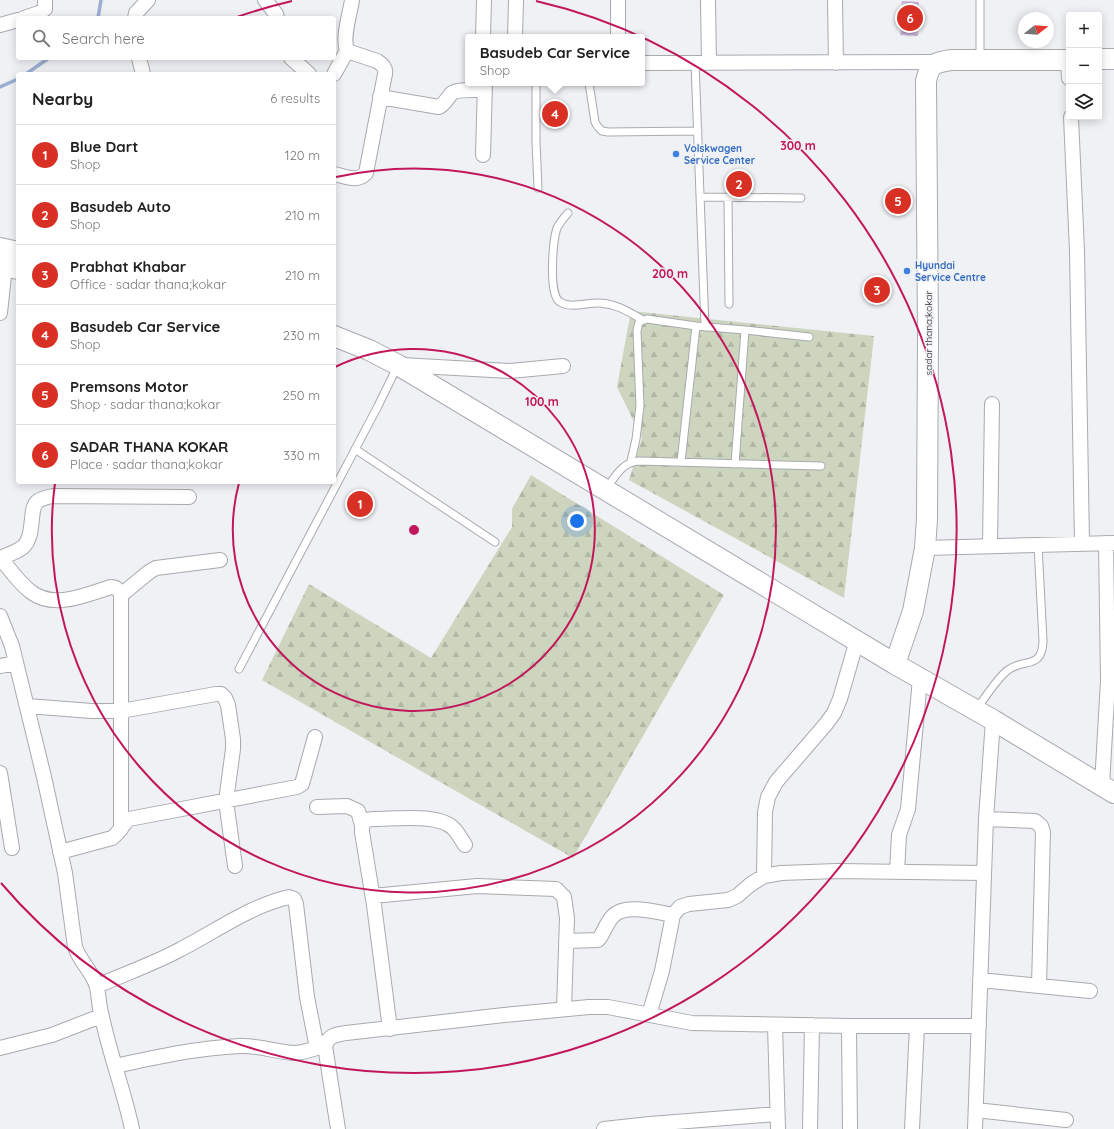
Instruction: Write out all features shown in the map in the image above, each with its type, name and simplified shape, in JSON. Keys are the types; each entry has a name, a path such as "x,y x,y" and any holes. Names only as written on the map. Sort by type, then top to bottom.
{"main road":[{"path":"1102,59 1114,59"},
{"path":"935,62 951,60 980,60 1066,66"},
{"name":"sadar thana;kokar","path":"895,664 913,611 925,548 928,519 926,81 928,70 935,62"},
{"path":"336,337 398,365 920,679 993,720 1108,789"}],"street":[{"path":"30,16 45,9 45,0"},
{"path":"135,16 136,13 148,0"},
{"path":"265,0 276,16"},
{"path":"336,174 357,179 362,178 366,173 386,70 382,64 377,61 347,51 344,45 352,0"},
{"path":"483,34 484,0"},
{"path":"618,0 618,34"},
{"path":"702,63 708,0"},
{"path":"835,0 836,63"},
{"path":"515,34 516,1"},
{"path":"0,24 16,20"},
{"path":"335,72 347,51"},
{"path":"140,60 142,72"},
{"path":"292,60 307,72"},
{"path":"645,63 935,62"},
{"path":"380,97 439,107 444,105 453,92 484,86 483,155"},
{"path":"1071,120 1077,250 1082,543"},
{"path":"0,313 9,260"},
{"path":"398,365 510,371 563,366"},
{"path":"990,546 992,404"},
{"path":"121,828 121,595 119,590 115,587 111,587 73,598 46,600 26,588 0,558 23,547 31,532 34,506 37,501 43,498 53,496 189,496"},
{"path":"925,548 1110,543 1108,789"},
{"path":"121,595 156,568 220,560"},
{"path":"0,616 7,631 16,663 44,777 65,873 75,947 78,956 97,986 101,1016 132,1129"},
{"path":"764,876 765,812 768,797 776,782 834,713 840,699 857,640"},
{"path":"0,666 16,663"},
{"path":"897,872 899,835 908,809 920,679"},
{"path":"26,706 92,711 121,711 221,694 225,698 228,705 233,739 226,801 235,866"},
{"path":"976,1129 986,819 993,720"},
{"path":"60,852 112,838 118,834 129,818 297,787 302,784 315,737"},
{"path":"0,773 12,848"},
{"path":"317,807 347,806 358,811 362,824 390,1029"},
{"path":"362,824 365,820 374,819 433,819 445,822 454,828 465,844"},
{"path":"986,819 1034,821 1038,822 1043,832 1039,986"},
{"path":"649,1015 662,971 673,915 680,907 690,904 728,900 737,896 751,884 764,876 781,873 837,871 984,873"},
{"path":"372,896 477,886 556,889 564,897 566,902 567,918 564,1009"},
{"path":"97,986 180,950 229,922 261,907 289,897 294,899 296,904 307,997 321,1047 338,1129"},
{"path":"566,941 598,940 613,916 630,908 673,915"},
{"path":"980,980 1090,991"},
{"path":"115,1066 182,1052 230,1046 266,1048 295,1053 321,1047 328,1039 334,1036 504,1015 589,1007 608,1007 692,1023 849,1026 979,1026"},
{"path":"0,1048 52,1036 101,1016"},
{"path":"775,1025 778,1129"},
{"path":"810,1129 812,1025"},
{"path":"849,1026 850,1129"},
{"path":"912,1129 917,1026"},
{"path":"976,1110 1066,1120"},
{"path":"604,1129 777,1114"}],"lane":[{"path":"980,0 980,60"},
{"path":"702,63 698,131 705,327"},
{"path":"536,86 538,188"},
{"path":"590,86 595,122 602,131 698,131"},
{"path":"700,197 801,198"},
{"path":"728,197 730,304"},
{"path":"568,213 557,228 552,253 554,291 557,299 561,303 570,305 600,303 615,305 643,320"},
{"path":"606,490 618,472 631,461 636,439 640,406 637,326 639,322 647,319 696,326 809,337"},
{"path":"681,462 696,326"},
{"path":"736,464 745,330"},
{"path":"239,669 398,365"},
{"path":"355,449 495,542"},
{"path":"631,461 821,466"},
{"path":"976,711 1008,670 1014,666 1037,659 1041,654 1043,641 1038,545"}],"green space":[{"path":"631,311 874,336 844,598 629,480 642,438 617,387"},
{"path":"531,475 724,595 573,858 262,680 309,584 431,658 512,527 512,509"}],"building":[{"path":"902,1 919,2 918,36 900,35"}],"waterway":[{"path":"98,16 101,0"},
{"path":"29,72 46,60"},
{"path":"0,87 16,80"}],"place":[{"name":"SADAR THANA KOKAR","path":"910,18"},
{"name":"Basudeb Car Service","path":"555,114"},
{"name":"Volskwagen Service Center","path":"676,154"},
{"name":"Basudeb Auto","path":"739,184"},
{"name":"Premsons Motor","path":"898,201"},
{"name":"Hyundai Service Centre","path":"907,271"},
{"name":"Prabhat Khabar","path":"877,290"},
{"name":"Blue Dart","path":"360,504"}]}
